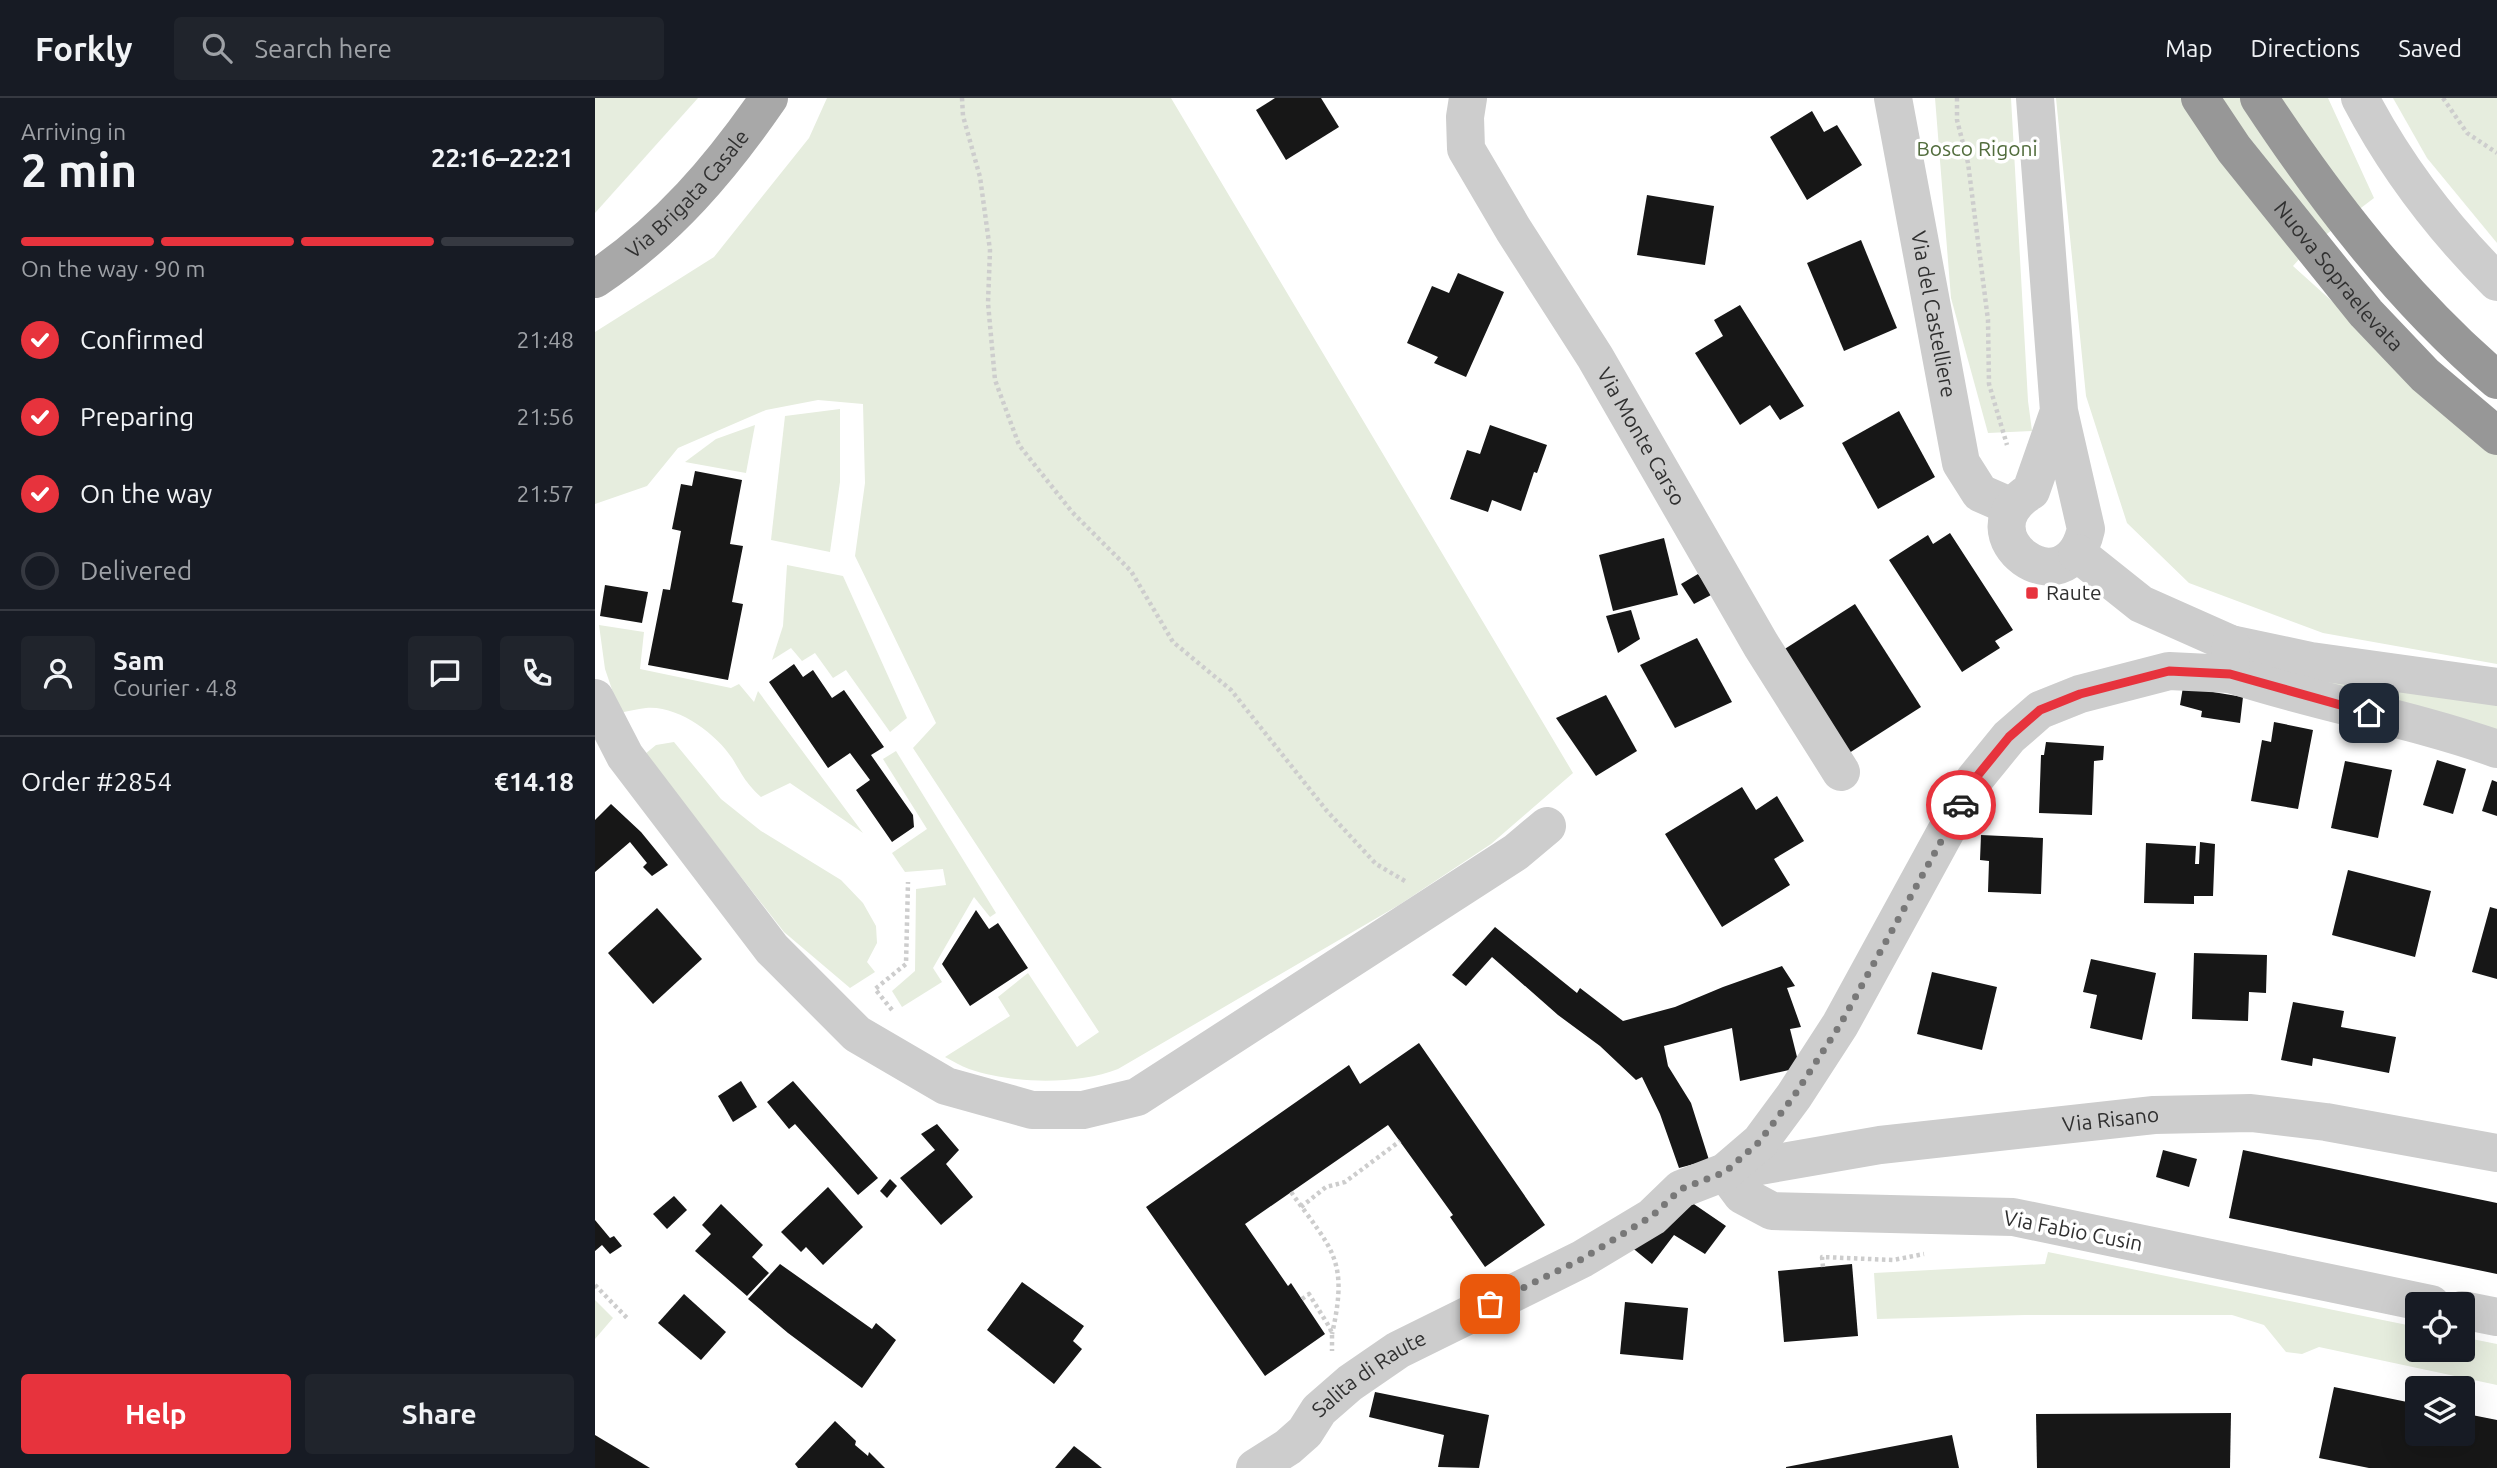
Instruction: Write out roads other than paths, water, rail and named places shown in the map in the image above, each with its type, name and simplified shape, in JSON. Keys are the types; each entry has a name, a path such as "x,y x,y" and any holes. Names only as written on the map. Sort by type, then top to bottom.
{"highway":[{"name":"Nuova Sopraelevata","path":"2200,98 2234,149 2366,313 2424,375 2497,436"},
{"name":"Nuova Sopraelevata","path":"2259,98 2345,220 2458,347 2497,380"}],"main road":[{"name":"Via Brigata Casale","path":"595,279 689,200 721,165 769,98"}],"street":[{"name":"Via Monte Carso","path":"1468,98 1465,117 1466,149 1513,229 1595,357 1755,633 1841,772"},
{"name":"Via del Castelliere","path":"1893,98 1961,463 1980,493 2022,499 2044,487 2069,495 2085,515"},
{"path":"2035,98 2059,411 2085,515 2086,529 2077,553 2054,566 2041,566 2029,563 2018,555 2007,532 2007,519 2022,499 2059,411"},
{"path":"2360,98 2412,186 2465,250 2497,282"},
{"path":"2077,553 2141,604 2231,659 2268,687 2417,724 2497,749"},
{"path":"2231,659 2311,661 2497,687"},
{"name":"Salita di Raute","path":"1255,1468 1288,1447 1305,1432 1319,1410 1350,1383 1398,1350 1582,1259 1652,1216 1681,1189 1725,1172 1759,1142 1794,1096 1840,1025 1974,780 2009,737 2040,710 2080,694 2169,671 2231,659"},
{"path":"595,698 625,756 772,949 857,1034 946,1086 1032,1110 1083,1110 1137,1097 1516,852 1547,825"},
{"name":"Via Risano","path":"1725,1172 1880,1145 2154,1115 2251,1113 2326,1122 2497,1153"},
{"name":"Via Fabio Cusin","path":"1725,1172 1742,1195 1772,1211 2013,1217 2405,1299"},
{"path":"2475,1313 2497,1317"}],"place":[{"name":"Raute","path":"2032,593"}],"park label":[{"name":"Bosco Rigoni","path":"1977,149"}]}
